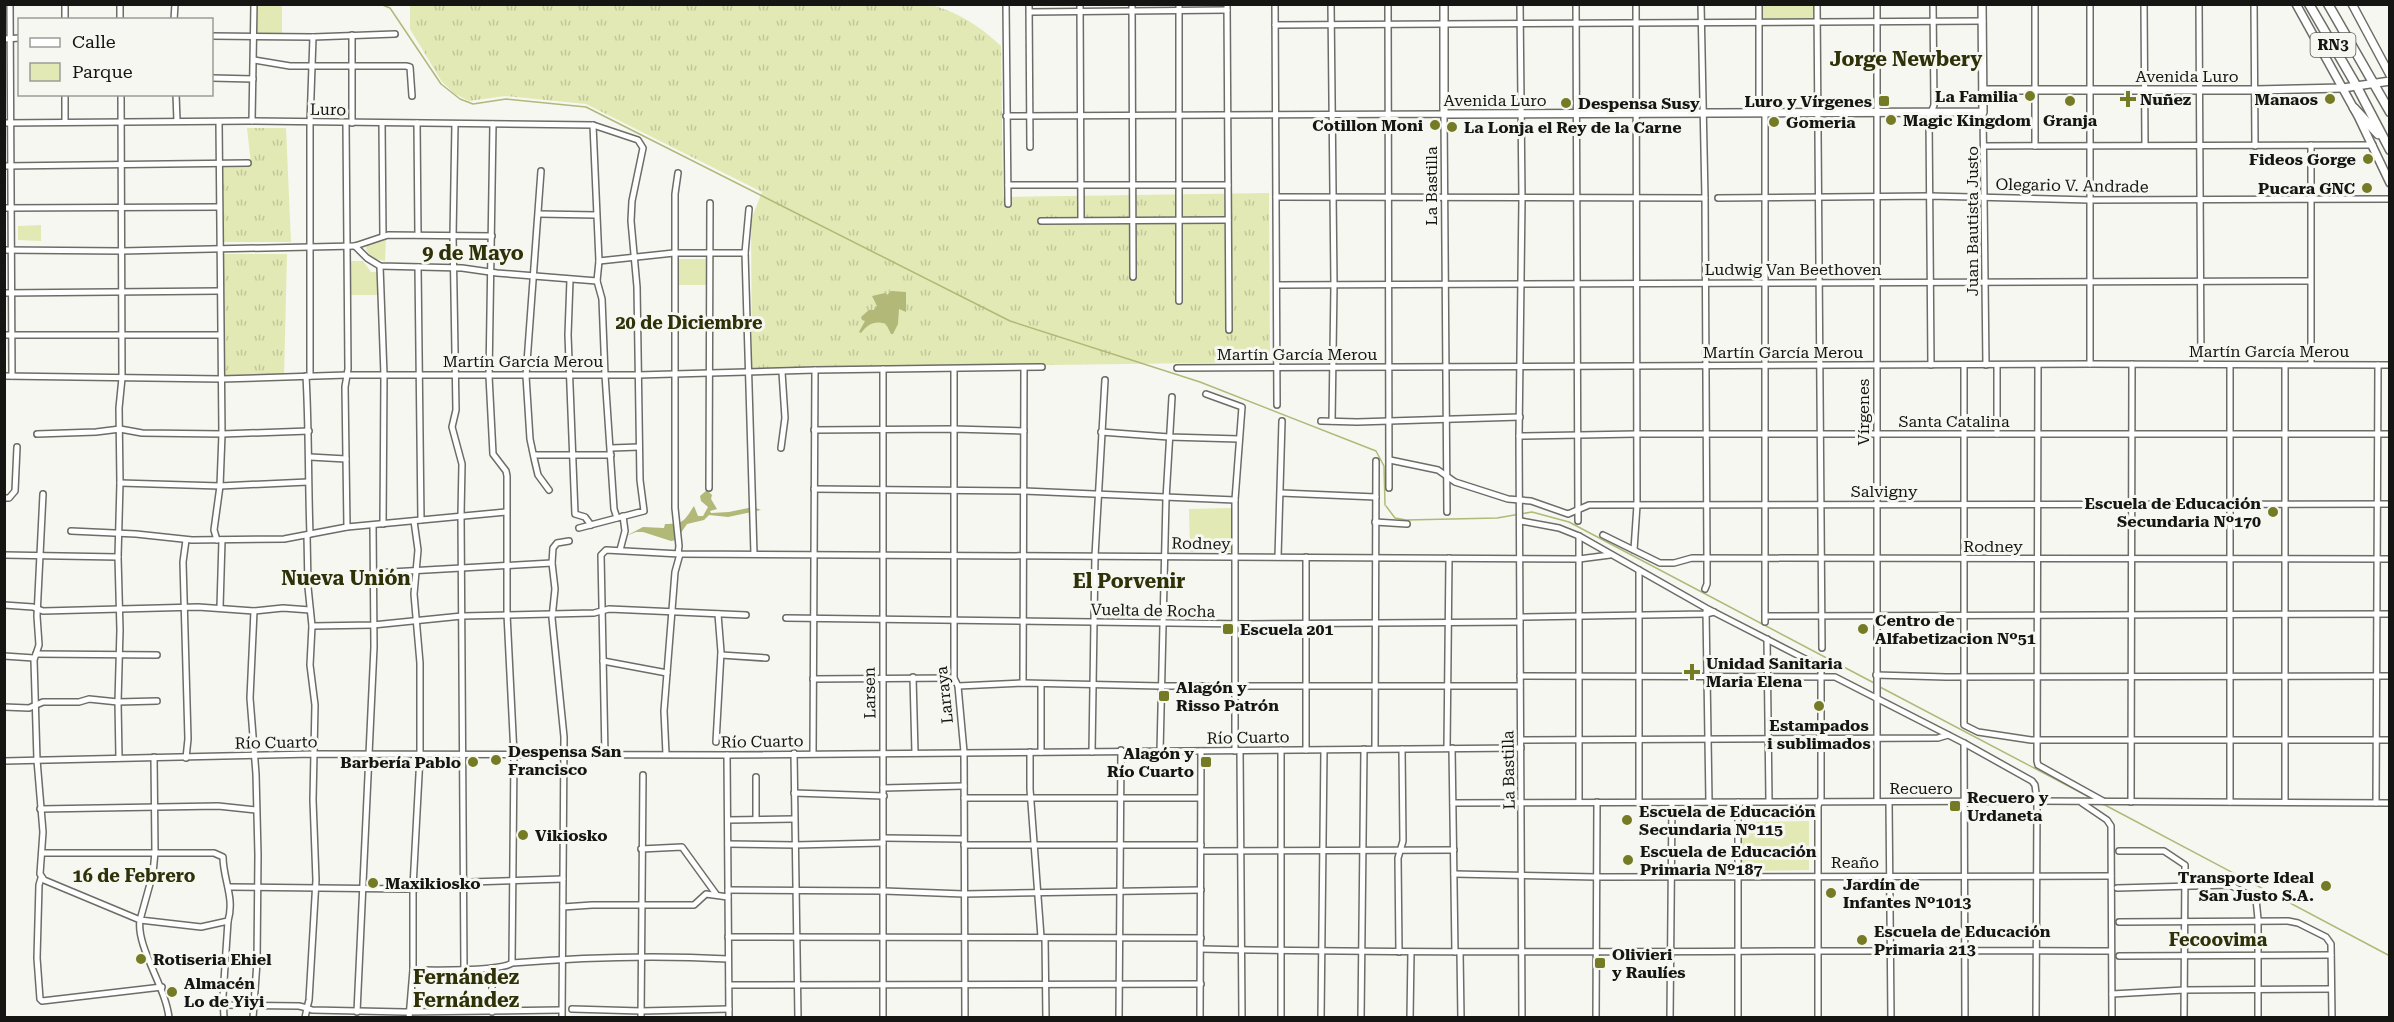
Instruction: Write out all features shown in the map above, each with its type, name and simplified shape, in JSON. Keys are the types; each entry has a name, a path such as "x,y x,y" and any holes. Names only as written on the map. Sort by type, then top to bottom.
{"highway":[{"name":"RN3","path":"2309,4 2388,146"},
{"name":"RN3","path":"2328,4 2390,112"},
{"path":"2354,108 2388,146"}],"street":[{"path":"10,4 7,166 8,335 12,376"},
{"path":"252,122 254,4"},
{"path":"1006,4 1008,204"},
{"path":"1029,4 1030,147"},
{"path":"1080,4 1081,220"},
{"path":"1275,4 1277,405"},
{"path":"1331,4 1334,285 1332,421"},
{"path":"1388,4 1389,488"},
{"name":"La Bastilla","path":"1444,4 1447,512"},
{"path":"1520,4 1522,199 1520,500"},
{"path":"1576,4 1578,521"},
{"path":"1634,550 1637,505 1636,4"},
{"path":"1701,4 1706,283 1707,584 1705,589"},
{"path":"1759,4 1767,282 1766,619 1822,615 2390,614"},
{"path":"1817,4 1821,281 1822,648"},
{"name":"Vírgenes","path":"1876,697 1877,4"},
{"path":"1930,365 1929,118 1934,105 1933,4"},
{"name":"Juan Bautista Justo","path":"1983,4 1986,365"},
{"path":"2035,4 2036,146"},
{"path":"2090,4 2090,364"},
{"path":"2144,4 2145,145"},
{"path":"2199,4 2201,364"},
{"path":"2254,4 2255,146"},
{"path":"2296,4 2354,108 2390,183"},
{"path":"2352,4 2390,75"},
{"path":"1030,12 1227,7 1229,330"},
{"path":"1132,8 1133,277"},
{"path":"1179,8 1179,302"},
{"path":"1275,25 1983,21"},
{"path":"213,36 314,37 395,34"},
{"path":"347,527 347,245 352,35"},
{"path":"306,1017 316,888 315,705 310,665 312,626 308,535 310,123 314,37"},
{"path":"254,60 290,66 410,67 412,96"},
{"path":"213,78 253,78"},
{"name":"Avenida Luro","path":"1983,90 2256,90 2343,88 2373,81 2390,81"},
{"path":"65,96 65,122"},
{"path":"119,758 118,533 119,408 122,378 121,96"},
{"path":"176,96 177,121"},
{"name":"Avenida Luro","path":"1006,116 1983,112"},
{"name":"Luro","path":"7,123 177,121 593,125 638,140 644,148 632,201 634,257"},
{"path":"219,122 222,434 220,486 214,530 220,540 220,607"},
{"path":"382,123 383,236"},
{"path":"417,123 418,235"},
{"path":"455,124 453,236 456,410 452,427 462,464 464,969"},
{"path":"493,124 489,376 493,454 506,471 507,614 514,755 512,963"},
{"path":"593,125 599,261 597,281 602,299 615,509 626,531 620,550 606,550 601,555 605,755"},
{"path":"1985,146 2373,145"},
{"path":"2311,146 2309,281 2311,364"},
{"path":"7,166 248,163"},
{"path":"541,171 526,376 538,475 549,490"},
{"path":"666,754 664,711 675,572 679,554 674,374 675,194 678,173"},
{"path":"1008,185 1228,185"},
{"name":"Olegario V. Andrade","path":"1718,198 1930,196 2200,201 2390,199"},
{"path":"1276,197 1705,198"},
{"path":"710,203 710,488"},
{"path":"8,208 219,207"},
{"path":"749,209 745,253 754,554"},
{"path":"539,214 596,215"},
{"path":"1041,221 1228,220"},
{"path":"8,250 121,251 356,246 383,236 492,236"},
{"path":"356,246 367,258 380,266 454,267 597,281"},
{"path":"599,261 674,253 745,253"},
{"path":"579,528 644,511 640,480 637,287 634,257"},
{"path":"380,266 384,375 383,524"},
{"path":"409,1015 420,756 420,663 415,570 418,550 418,267"},
{"path":"570,280 568,335 575,514 585,517 591,525"},
{"name":"Ludwig Van Beethoven","path":"1277,285 1821,281 2309,281"},
{"path":"8,293 219,291"},
{"path":"8,335 220,335"},
{"path":"2131,802 2132,364"},
{"path":"1964,365 1964,725 1978,732 2037,740 2390,740"},
{"path":"1997,365 1997,434"},
{"path":"2038,365 2037,761 2038,765 2104,802"},
{"path":"2230,365 2230,802"},
{"path":"2285,365 2285,802"},
{"path":"2376,803 2378,365"},
{"name":"Martín García Merou","path":"1177,368 2390,365"},
{"path":"1023,683 1024,368"},
{"name":"Martín García Merou","path":"4,376 221,379 347,375 749,374 815,370 1042,368"},
{"name":"Larsen","path":"883,369 883,1017"},
{"name":"Larraya","path":"954,369 953,621 954,678 958,686 964,752 964,1017"},
{"path":"813,753 815,370"},
{"path":"781,448 785,418 782,372"},
{"path":"1092,752 1095,556 1105,380"},
{"path":"1206,394 1242,407 1235,500 1234,685 1241,851 1242,1017"},
{"path":"1160,752 1164,556 1172,396"},
{"path":"1321,421 1520,417"},
{"path":"1278,557 1282,421"},
{"path":"37,434 120,429 142,433 222,434 309,431"},
{"path":"814,430 1024,431"},
{"path":"1101,432 1239,439"},
{"name":"Santa Catalina","path":"1520,436 2390,434"},
{"path":"4,498 9,498 15,491 17,447"},
{"path":"534,455 572,455 639,447"},
{"path":"310,457 346,459"},
{"name":"Salvigny","path":"1390,460 1438,470 1455,482 1508,499 1520,500 1568,514 1589,505 2390,504"},
{"path":"1375,749 1376,461"},
{"path":"120,483 220,486 308,482"},
{"path":"814,489 1024,491 1098,493 1166,499 1235,500"},
{"path":"1281,493 1376,497"},
{"path":"43,494 39,556 39,645 35,656 37,760 43,832 37,958 40,999 42,1001 162,987"},
{"name":"La Bastilla","path":"1520,500 1522,1017"},
{"path":"71,531 186,540 284,539 347,527 506,512"},
{"path":"1521,521 1559,528 1579,536 1706,611 1709,802"},
{"path":"1376,522 1407,524"},
{"path":"357,1012 369,755 373,525"},
{"name":"Rodney","path":"1603,535 1660,564 1692,558 1766,560 2390,559"},
{"path":"1579,536 1579,802"},
{"path":"186,540 183,562 188,707 186,758"},
{"path":"562,1017 564,737 552,613 555,588 552,563 553,548 557,543 569,541"},
{"name":"Rodney","path":"620,550 679,554 953,554 1236,558 1579,559 1610,555"},
{"path":"4,555 118,557"},
{"path":"1306,557 1306,750"},
{"path":"1449,558 1449,748 1461,1017"},
{"path":"373,573 462,566 552,563"},
{"path":"1639,570 1640,803"},
{"path":"4,605 43,611 220,607 254,611 283,608 310,610"},
{"path":"312,626 373,625 462,616 594,613 609,609 746,615"},
{"path":"253,1017 257,888 255,756 250,698 254,611"},
{"name":"Vuelta de Rocha","path":"786,618 1306,625 1520,620 1578,615 1638,615 1706,611 1714,612 1767,639"},
{"path":"716,742 720,655 718,614"},
{"path":"1769,801 1767,639 1817,665 1822,676 1818,1017"},
{"path":"4,656 157,655"},
{"path":"720,655 766,658"},
{"path":"603,661 667,673"},
{"path":"1876,675 1964,677 2390,676"},
{"path":"1520,676 1822,676 1843,679 1964,742 2032,781 2035,785 2037,801 2036,1017"},
{"path":"913,677 915,753"},
{"path":"813,679 954,678"},
{"path":"958,686 1023,683 1161,686 1306,684 1520,686"},
{"path":"1041,684 1041,752"},
{"path":"1876,697 1877,801"},
{"path":"4,707 29,708 43,702 79,702 89,699 118,702 157,701"},
{"path":"1521,740 1877,739 1938,738 1948,735"},
{"path":"1964,742 1965,1017"},
{"name":"Río Cuarto","path":"4,761 314,754 564,756 1521,748"},
{"path":"1361,1017 1364,749"},
{"path":"1399,952 1398,858 1403,841 1402,749"},
{"path":"1119,1017 1121,750"},
{"path":"1281,750 1281,1017"},
{"path":"1321,1017 1324,750"},
{"path":"1030,752 1037,892 1046,984 1046,1017"},
{"path":"1200,1017 1201,752"},
{"path":"794,753 798,1017"},
{"path":"727,755 729,1017"},
{"path":"154,757 155,852 153,873 140,920 146,950 162,987 169,1017"},
{"path":"641,1014 640,904 643,776"},
{"path":"756,777 756,819"},
{"path":"883,788 964,786"},
{"path":"794,794 884,796"},
{"path":"964,798 1200,798"},
{"name":"Recuero","path":"1453,803 2037,801 2390,803"},
{"path":"1596,1017 1597,802"},
{"path":"1738,802 1738,1017"},
{"path":"1889,802 1891,1017"},
{"path":"2082,802 2110,823 2112,1017"},
{"path":"1670,1017 1672,803"},
{"path":"40,809 218,806 256,810"},
{"path":"728,820 794,819"},
{"path":"728,844 794,845 884,840 1034,846 1119,845 1241,851 1454,850"},
{"path":"641,849 679,846 685,849 698,872 717,896"},
{"path":"2119,851 2164,851 2185,865 2184,1017"},
{"path":"42,853 155,852 218,854 223,857 224,874 230,887 224,1017"},
{"name":"Reaño","path":"1454,874 1521,877 2111,876"},
{"path":"41,878 140,920 201,927 228,921"},
{"path":"230,887 406,889 563,879"},
{"path":"2117,888 2230,885 2257,902 2258,1017"},
{"path":"728,890 964,894 1201,890"},
{"path":"563,907 640,904 694,905 706,894 728,897"},
{"path":"2119,922 2258,919 2298,923 2326,937 2331,944 2332,1017"},
{"path":"728,937 1201,938"},
{"path":"1201,949 1399,952 2111,951"},
{"path":"1410,1017 1411,952"},
{"path":"2120,956 2331,955"},
{"path":"412,970 492,968 512,963 563,958 728,959"},
{"path":"492,968 492,1012"},
{"path":"729,985 1201,984"},
{"path":"2112,994 2184,990 2331,989"},
{"path":"224,1005 294,1005 312,1010 409,1015 561,1010"},
{"path":"572,1009 641,1014 729,1009"}],"green space":[{"path":"410,4 927,4 947,10 985,32 1001,46 1003,197 1269,193 1270,362 752,369 751,220 762,192 586,104 505,96 469,101 455,94 442,82 410,29"},
{"path":"256,5 282,5 282,34 257,33"},
{"path":"1762,5 1813,5 1813,19 1762,19"},
{"path":"247,128 286,128 291,242 224,242 223,166 251,164"},
{"path":"41,225 41,241 18,240 18,226"},
{"path":"386,238 385,261 371,258 366,249 367,244"},
{"path":"221,254 287,254 284,378 221,379"},
{"path":"676,259 707,259 707,285 677,285"},
{"path":"351,261 363,261 371,272 379,272 379,295 351,295"},
{"path":"1232,508 1231,552 1190,552 1189,509"},
{"path":"1809,821 1809,870 1741,871 1743,822"}],"shaded area":[{"path":"891,291 906,292 906,312 899,309 898,324 893,334 886,324 878,322 866,327 861,333 859,332 865,321 861,317 877,306 872,296 885,293 887,295"},
{"path":"707,490 712,495 711,499 717,509 710,511 711,513 753,507 761,510 728,517 709,515 704,520 687,524 676,540 671,541 643,532 626,536 643,527 664,528 665,524 680,522 694,506 698,516 703,516 708,507 701,501 700,496"}],"waterway":[{"path":"380,4 390,8 441,84 460,99 473,104 506,99 586,107 1010,321 1200,382 1376,451 1384,466 1385,505"},
{"path":"1386,506 1395,518 1406,520 1497,518 1532,512 1569,522 1876,684"},
{"path":"1880,687 2093,799"},
{"path":"2103,804 2390,956"}],"place":[{"name":"La Familia","path":"2030,96"},
{"name":"Nuñez","path":"2128,99"},
{"name":"Manaos","path":"2330,99"},
{"name":"Luro y Vírgenes","path":"1884,101"},
{"name":"Granja","path":"2070,101"},
{"name":"Despensa Susy","path":"1566,103"},
{"name":"Magic Kingdom","path":"1891,120"},
{"name":"Gomeria","path":"1774,122"},
{"name":"Cotillon Moni","path":"1435,125"},
{"name":"La Lonja el Rey de la Carne","path":"1452,127"},
{"name":"Fideos Gorge","path":"2368,159"},
{"name":"Pucara GNC","path":"2367,188"},
{"name":"Escuela de Educación Secundaria Nº170","path":"2273,512"},
{"name":"Escuela 201","path":"1228,629"},
{"name":"Centro de Alfabetizacion Nº51","path":"1863,629"},
{"name":"Unidad Sanitaria Maria Elena","path":"1692,672"},
{"name":"Alagón y Risso Patrón","path":"1164,696"},
{"name":"Estampados i sublimados","path":"1819,706"},
{"name":"Despensa San Francisco","path":"496,760"},
{"name":"Barbería Pablo","path":"473,762"},
{"name":"Alagón y Río Cuarto","path":"1206,762"},
{"name":"Recuero y Urdaneta","path":"1955,806"},
{"name":"Escuela de Educación Secundaria Nº115","path":"1627,820"},
{"name":"Vikiosko","path":"523,835"},
{"name":"Escuela de Educación Primaria Nº187","path":"1628,860"},
{"name":"Maxikiosko","path":"373,883"},
{"name":"Transporte Ideal San Justo S.A.","path":"2326,886"},
{"name":"Jardín de Infantes Nº1013","path":"1831,893"},
{"name":"Escuela de Educación Primaria 213","path":"1862,940"},
{"name":"Rotiseria Ehiel","path":"141,959"},
{"name":"Olivieri y Raulíes","path":"1600,963"},
{"name":"Almacén Lo de Yiyi","path":"172,992"}],"district":[{"name":"Jorge Newbery","path":"1906,59"},
{"name":"9 de Mayo","path":"473,253"},
{"name":"20 de Diciembre","path":"689,323"},
{"name":"Nueva Unión","path":"346,578"},
{"name":"El Porvenir","path":"1129,581"},
{"name":"16 de Febrero","path":"134,876"},
{"name":"Fecoovima","path":"2218,940"},
{"name":"Fernández Fernández","path":"466,988"}]}
